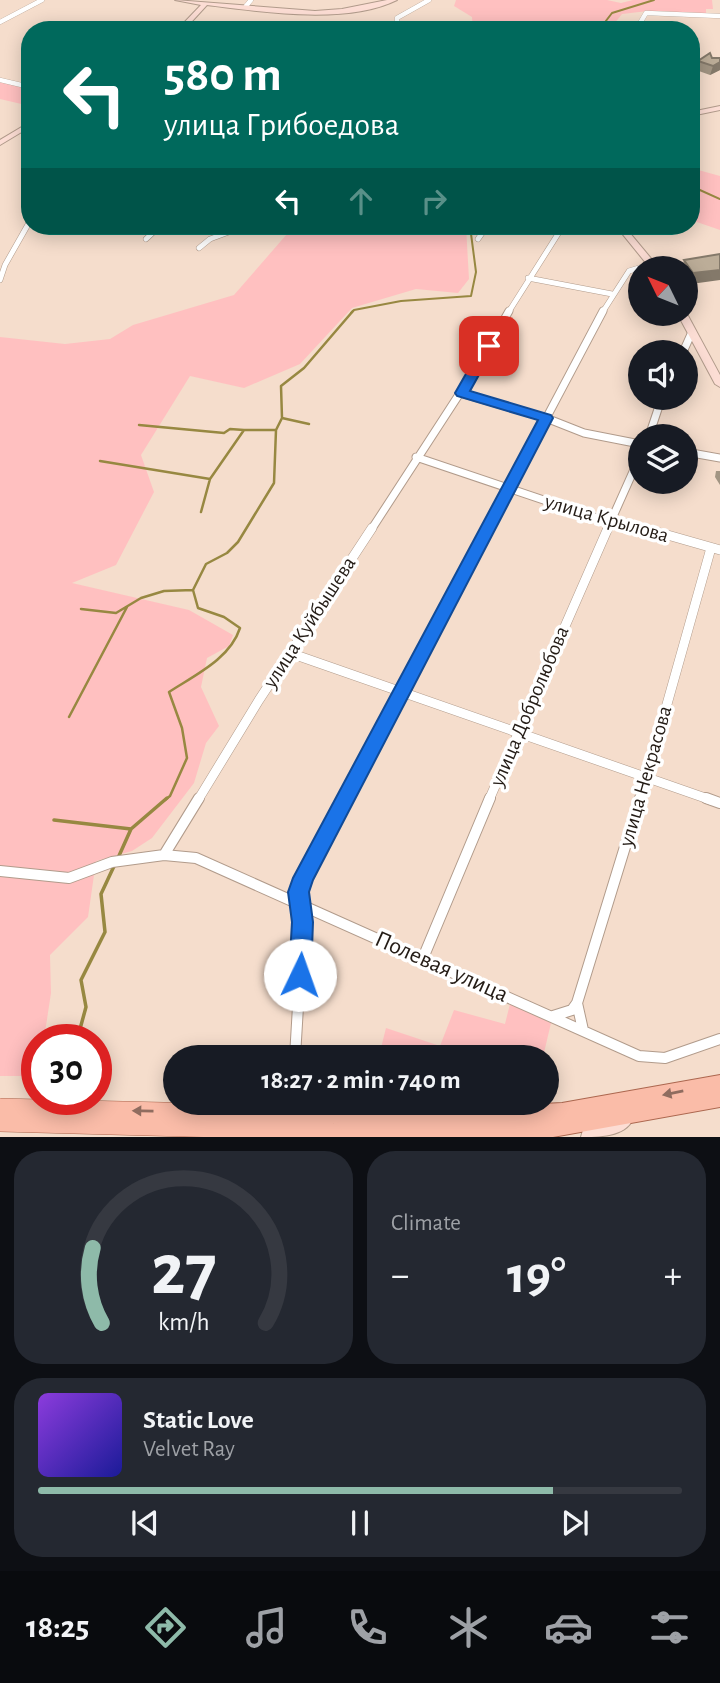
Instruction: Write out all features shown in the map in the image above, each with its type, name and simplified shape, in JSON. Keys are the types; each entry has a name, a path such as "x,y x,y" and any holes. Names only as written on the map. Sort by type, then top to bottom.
{"main road":[{"path":"178,0 249,3 337,12 369,8 394,0"},
{"path":"190,21 208,2"},
{"path":"700,112 720,108"},
{"path":"0,144 21,131"},
{"path":"627,235 645,256"},
{"path":"689,326 720,384"},
{"path":"461,1130 720,1084"},
{"path":"0,1107 461,1130 545,1128 720,1098"},
{"path":"590,1137 633,1115"},
{"path":"0,1124 334,1123"}],"street":[{"path":"0,22 42,0"},
{"path":"397,21 397,18 429,0"},
{"path":"641,21 646,13 720,16"},
{"path":"0,80 21,84"},
{"path":"0,280 5,265 22,235"},
{"path":"146,239 150,235"},
{"path":"199,248 221,235"},
{"path":"478,239 481,235"},
{"name":"улица Куйбышева","path":"164,855 416,457 461,393 528,278 557,235"},
{"path":"296,1045 303,922 299,902 303,878 612,294 628,272"},
{"path":"528,278 612,294"},
{"path":"688,340 692,332"},
{"path":"461,393 546,418 584,433 628,442"},
{"path":"698,454 720,458"},
{"name":"улица Крылова","path":"416,457 597,518 612,519 715,549"},
{"name":"улица Добролюбова","path":"423,958 518,731 628,483"},
{"name":"улица Некрасова","path":"583,1030 577,1014 577,1003 647,777 653,745 715,549"},
{"path":"290,653 720,803"},
{"name":"Полевая улица","path":"0,871 69,878 112,862 164,855 196,858 639,1056 665,1058 720,1039"},
{"path":"553,1016 565,1014 577,1003"},
{"path":"243,1137 255,1115"}],"shaded area":[{"path":"456,0 607,0 621,3 633,0 712,0 713,9 706,9 706,15 648,11 622,14 616,21 472,21 472,17 454,6"},
{"path":"0,81 21,86 21,104 0,99"},
{"path":"700,170 720,176 720,230 700,223"},
{"path":"286,235 467,235 469,279 458,293 416,289 352,308 300,364 244,388 190,376 141,455 154,492 116,565 72,583 189,610 233,635 229,646 207,658 201,687 219,726 206,743 194,783 152,838 132,851 96,861 88,917 50,955 51,993 46,1024 21,1024 21,1076 0,1076 0,337 65,344 110,339 133,325 234,295"},
{"path":"510,1004 551,1023 546,1045 440,1045 454,1010 505,1024"},
{"path":"386,1028 437,1045 382,1045"}],"building":[{"path":"710,53 712,58 720,58 720,62 713,66 700,60"},
{"path":"720,254 720,270 698,272 698,258"}],"waterway":[{"path":"606,21 612,13 654,0"},
{"path":"700,190 720,199"},
{"path":"353,311 401,301 471,296 476,272 471,235"},
{"path":"282,418 281,386 304,368 353,311"},
{"path":"276,430 282,418"},
{"path":"282,418 309,424"},
{"path":"139,425 224,433 230,429 244,430"},
{"path":"210,479 244,430"},
{"path":"244,430 276,430"},
{"path":"193,590 206,564 227,553 238,542 274,483 276,430"},
{"path":"100,461 210,479"},
{"path":"201,512 210,479"},
{"path":"81,609 116,613 141,598 164,591 193,590"},
{"path":"165,800 170,796 187,758 182,728 169,692 220,657 235,639 240,628 224,617 198,608 193,590"},
{"path":"69,717 127,607"},
{"path":"131,829 167,798"},
{"path":"54,820 131,829"},
{"path":"118,858 131,829"},
{"path":"81,1024 86,1007 81,980 105,932 101,894 115,864"}],"route":[{"path":"300,975 303,922 299,892 303,878 546,418 462,393 489,346"}]}
